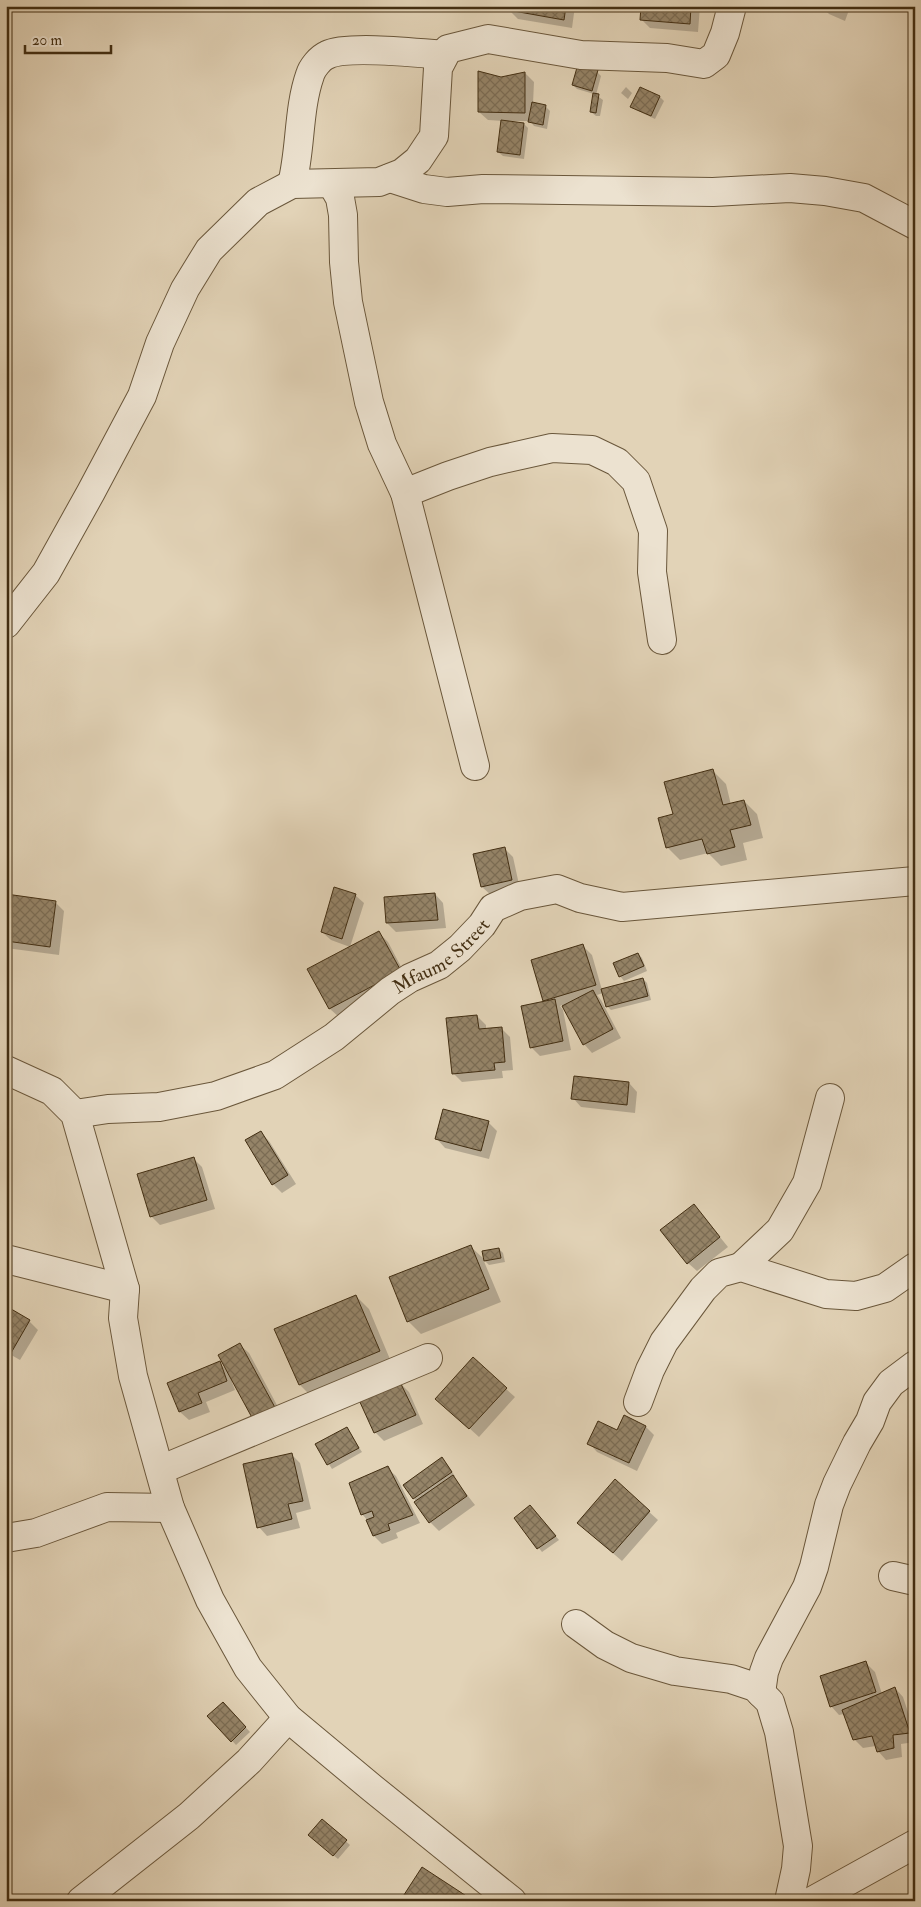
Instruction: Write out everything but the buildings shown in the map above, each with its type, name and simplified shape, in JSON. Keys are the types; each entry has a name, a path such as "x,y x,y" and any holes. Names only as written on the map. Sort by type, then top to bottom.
{"street":[{"path":"6,624 46,573 91,492 142,396 160,343 185,289 209,250 258,202 292,184 379,182 402,173 418,160 434,136 438,68 448,49 488,39 581,55 667,58 704,64 716,55 725,33 732,6"},
{"path":"292,184 298,161 303,108 310,73 325,56 340,51 408,52 444,55"},
{"path":"390,178 424,189 447,192 483,189 713,192 790,188 825,191 864,198 915,225"},
{"path":"332,184 340,198 343,215 344,262 348,302 369,402 382,444 405,493 475,766"},
{"path":"405,493 490,462 552,448 592,450 617,462 636,481 653,531 652,572 662,640"},
{"name":"Mfaume Street","path":"75,1114 108,1109 159,1108 216,1096 275,1075 334,1037 390,991 410,978 439,964 460,948 482,925 493,908 520,896 557,890 580,898 622,907 915,881"},
{"path":"6,1070 52,1091 75,1114 125,1289 123,1318 133,1376 170,1508 210,1600 248,1668 288,1718 512,1901"},
{"path":"638,1402 650,1370 664,1342 703,1289 719,1273 742,1267 780,1230 807,1183 830,1098"},
{"path":"6,1259 125,1289"},
{"path":"742,1267 826,1294 856,1296 885,1288 915,1267"},
{"path":"160,1470 428,1358"},
{"path":"761,1693 764,1672 769,1658 807,1587 814,1567 829,1505 837,1484 870,1421 877,1402 891,1383 915,1365"},
{"path":"6,1538 36,1533 107,1507 170,1508"},
{"path":"576,1624 605,1645 631,1658 675,1670 731,1679 755,1687 770,1702 779,1732 798,1846 796,1869 789,1901"},
{"path":"81,1901 189,1816 249,1761 288,1718"},
{"path":"812,1901 915,1844"}]}
